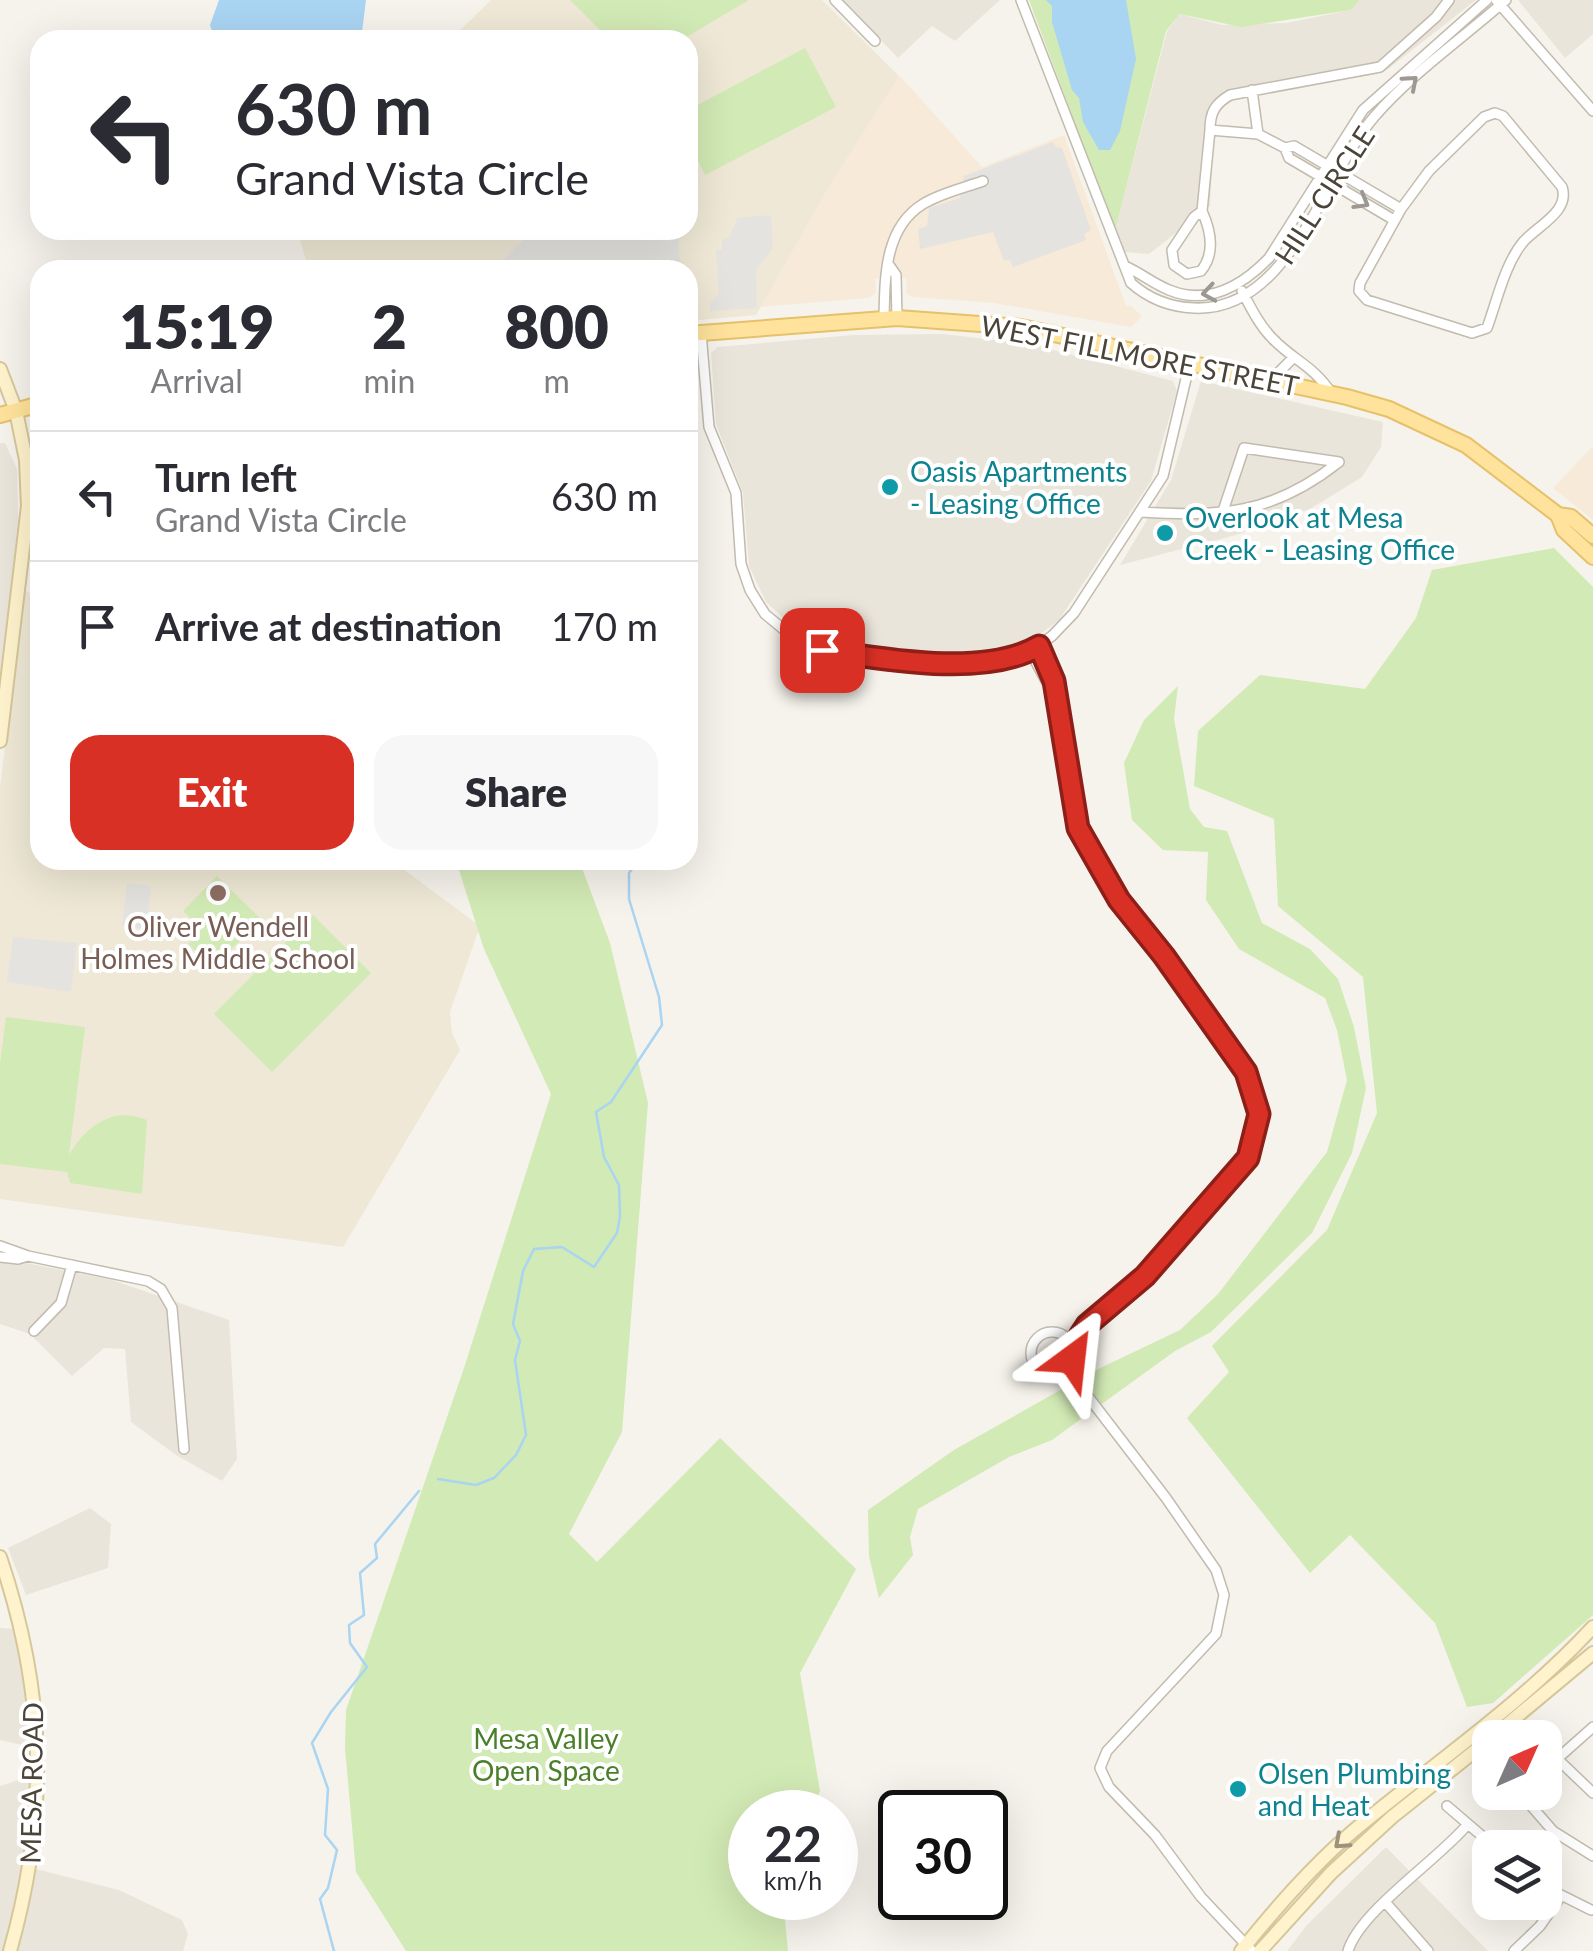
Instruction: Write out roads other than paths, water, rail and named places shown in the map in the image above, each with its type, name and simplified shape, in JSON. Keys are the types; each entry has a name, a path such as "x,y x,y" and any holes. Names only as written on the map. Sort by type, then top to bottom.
{"main road":[{"name":"WEST FILLMORE STREET","path":"698,334 891,318 1021,327 1331,393 1399,413 1449,436 1483,456 1558,514 1572,517 1593,536"},
{"path":"0,369 16,411 26,460 28,506 5,648 0,741"},
{"path":"0,415 30,407"},
{"name":"WEST FILLMORE STREET","path":"1558,514 1564,530 1593,557"},
{"name":"MESA ROAD","path":"0,1557 19,1614 36,1722 34,1851 10,1951"},
{"path":"1505,1720 1593,1627"},
{"path":"1512,1720 1593,1653"},
{"path":"1250,1950 1392,1818 1472,1753"}],"street":[{"path":"835,0 875,41"},
{"name":"HILL CIRCLE","path":"1021,0 1131,283 1170,305 1206,308 1245,296 1265,282 1284,260 1380,110 1501,2"},
{"path":"1202,211 1172,250 1174,265 1187,274 1201,272 1210,257 1202,211 1210,116 1221,100 1230,94 1380,67 1436,17 1449,0"},
{"name":"HILL CIRCLE","path":"1238,284 1269,258 1342,138 1372,98 1486,0"},
{"path":"1501,2 1593,111"},
{"path":"1252,90 1258,134"},
{"path":"1495,114 1503,116 1562,187 1565,196 1563,206 1520,245 1487,328 1472,333 1367,300 1359,291 1401,209 1428,171 1484,118 1495,114"},
{"path":"1210,130 1258,134 1285,148 1294,146 1401,209"},
{"path":"1285,148 1289,158 1394,220"},
{"path":"891,318 896,275 889,264 898,228 926,202 983,181"},
{"path":"1127,267 1164,288 1186,295 1219,293 1238,284 1262,327 1294,358 1316,371 1331,393"},
{"path":"1270,380 1294,358"},
{"path":"698,359 709,427 736,494 740,564 757,603 774,623 808,645 978,665 1011,660 1035,649 1074,613 1168,464 1190,362"},
{"path":"1141,512 1222,514 1237,513 1284,499 1340,462 1244,448 1222,514"},
{"path":"1035,649 1054,681 1078,828 1119,900 1246,1072 1259,1114 1248,1158 1145,1276 1087,1325 1062,1334 1042,1335 1032,1348 1035,1365 1080,1386"},
{"path":"0,1246 28,1256 141,1278 165,1294 172,1308 184,1449"},
{"path":"0,1256 28,1256"},
{"path":"34,1330 61,1303 72,1264"},
{"path":"1055,1374 1064,1370 1087,1325"},
{"path":"1062,1334 1072,1353 1080,1386 1216,1570 1224,1595 1216,1634 1108,1751 1100,1768 1108,1788 1156,1836 1201,1896 1250,1950"},
{"path":"1562,1754 1593,1726"},
{"path":"1562,1765 1593,1793"},
{"path":"1447,1806 1475,1830"},
{"path":"1535,1810 1553,1830"},
{"path":"1348,1951 1356,1932 1468,1824"},
{"path":"1562,1836 1593,1856"},
{"path":"1562,1896 1590,1910"},
{"path":"1386,1903 1428,1951"},
{"path":"1514,1951 1544,1920"}],"water":[{"path":"219,0 366,0 362,30 212,30"},
{"path":"1046,0 1126,0 1136,59 1120,131 1110,150 1099,150 1083,122 1079,98 1072,90 1052,22 1052,6"}],"waterway":[{"path":"438,1479 476,1485 494,1478 516,1455 526,1435 515,1360 520,1341 513,1324 523,1271 534,1249 562,1247 594,1267 617,1233 619,1185 604,1157 596,1112 611,1102 662,1025 659,997 629,899 631,870"},
{"path":"334,1951 320,1899 328,1888 337,1850 325,1835 328,1789 312,1743 367,1667 350,1643 349,1625 364,1615 360,1573 377,1558 375,1544 419,1491"}],"place":[{"name":"Oasis Apartments - Leasing Office","path":"890,487"},
{"name":"Overlook at Mesa Creek - Leasing Office","path":"1165,533"},
{"name":"Oliver Wendell Holmes Middle School","path":"218,893"},
{"name":"Olsen Plumbing and Heat","path":"1238,1789"}],"park label":[{"name":"Mesa Valley Open Space","path":"546,1754"}]}
